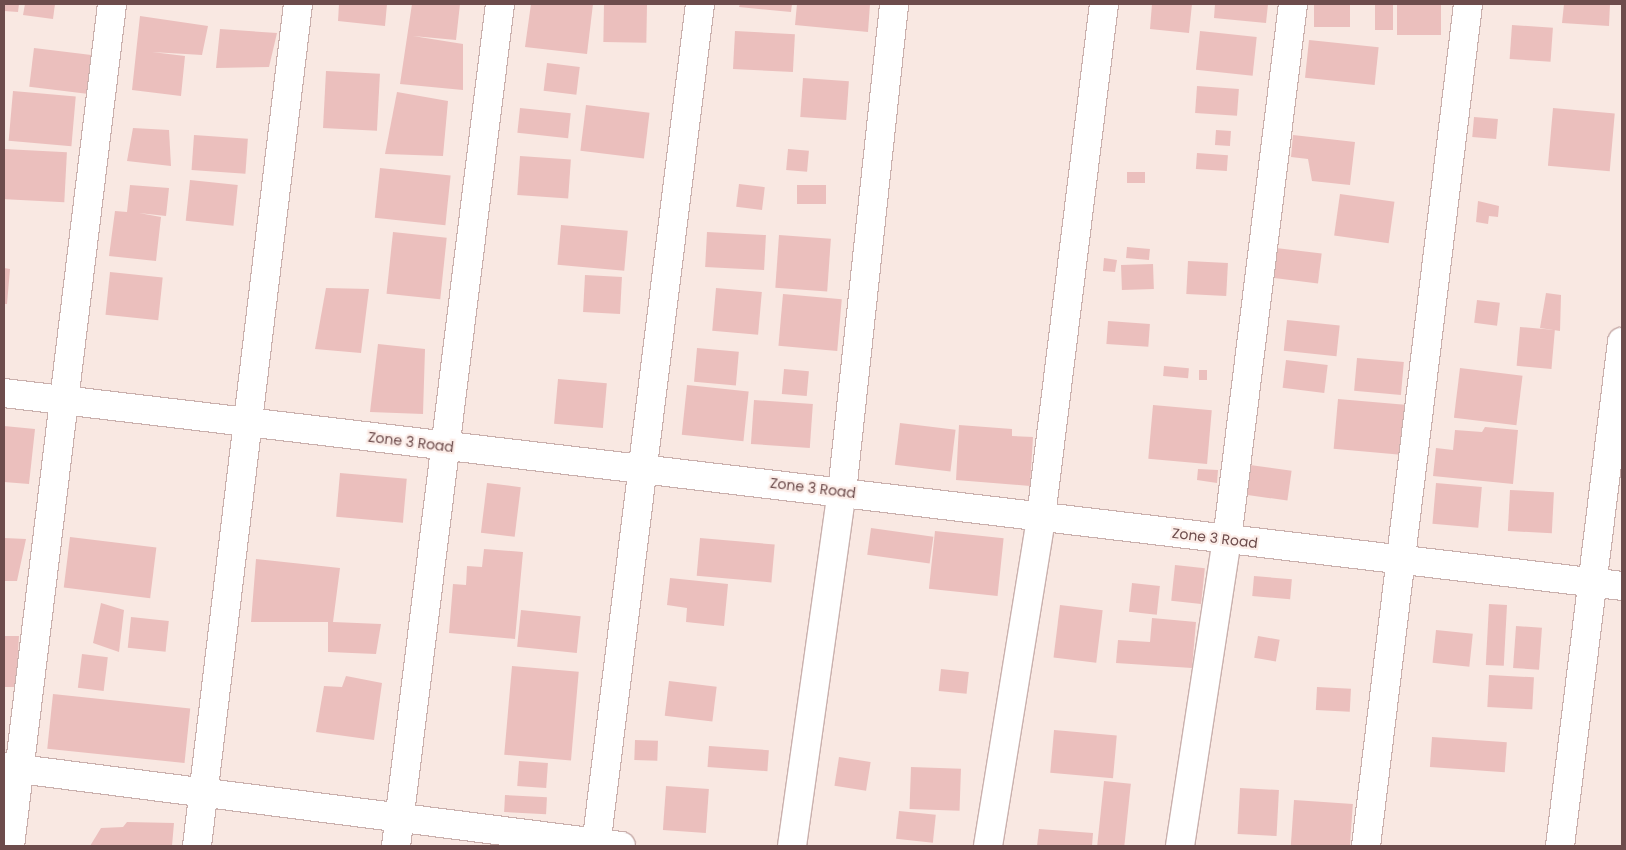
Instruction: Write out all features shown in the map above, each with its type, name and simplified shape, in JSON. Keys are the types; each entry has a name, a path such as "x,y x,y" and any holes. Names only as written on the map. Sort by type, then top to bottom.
{"street":[{"path":"10,846 12,767 64,400 112,4"},
{"path":"197,846 205,794 298,4"},
{"path":"396,846 448,446 500,4"},
{"path":"12,767 205,794 605,845 642,468 700,4"},
{"path":"792,846 842,492 894,4"},
{"path":"988,846 1041,517 1104,4"},
{"path":"1180,846 1228,540 1292,4"},
{"path":"1366,846 1468,4"},
{"path":"1560,846 1594,583 1622,342"},
{"name":"Zone 3 Road","path":"4,393 842,492 1228,540 1401,558 1622,586"}],"building":[{"path":"4,4 19,4 18,12 4,11"},
{"path":"25,4 55,4 53,19 23,15"},
{"path":"339,4 387,4 385,26 338,21"},
{"path":"412,4 460,4 456,40 413,36 463,44 463,90 400,84"},
{"path":"531,4 593,4 587,54 525,47"},
{"path":"604,4 647,5 646,43 603,42"},
{"path":"740,4 792,4 791,12 739,7"},
{"path":"797,4 870,4 868,32 795,25"},
{"path":"1152,4 1192,4 1189,33 1150,29"},
{"path":"1215,4 1268,4 1266,23 1214,18"},
{"path":"1314,4 1350,4 1350,27 1314,27"},
{"path":"1375,4 1393,4 1393,30 1375,30"},
{"path":"1397,4 1441,4 1441,35 1397,35"},
{"path":"1564,4 1610,4 1609,26 1562,23"},
{"path":"140,16 208,26 202,55 152,52 185,56 181,96 132,90"},
{"path":"1512,25 1553,28 1551,62 1510,59"},
{"path":"220,29 277,33 269,67 216,68"},
{"path":"735,31 795,34 793,72 733,69"},
{"path":"1200,31 1257,37 1253,76 1196,70"},
{"path":"1309,40 1379,47 1375,85 1305,78"},
{"path":"34,48 98,56 93,95 29,87"},
{"path":"547,63 580,67 576,95 544,91"},
{"path":"326,71 380,74 377,131 323,128"},
{"path":"803,78 849,81 846,120 800,117"},
{"path":"1197,86 1239,89 1237,116 1195,113"},
{"path":"13,91 76,96 71,146 9,141"},
{"path":"397,92 448,101 443,156 385,154"},
{"path":"586,105 650,113 644,158 580,151"},
{"path":"520,108 571,113 568,138 517,133"},
{"path":"1553,108 1615,113 1610,171 1548,166"},
{"path":"1474,117 1498,119 1496,139 1472,137"},
{"path":"133,128 169,130 171,166 127,161"},
{"path":"1216,130 1231,131 1230,146 1215,145"},
{"path":"194,135 248,139 245,174 192,170"},
{"path":"1293,135 1355,142 1350,185 1312,181 1308,159 1291,157"},
{"path":"4,149 67,152 64,202 4,199"},
{"path":"788,149 809,151 807,172 786,170"},
{"path":"1197,153 1228,155 1227,171 1196,169"},
{"path":"520,156 571,160 568,198 517,195"},
{"path":"380,168 451,175 445,225 375,218"},
{"path":"1127,172 1145,172 1145,183 1127,183"},
{"path":"190,180 238,185 233,226 186,221"},
{"path":"739,184 765,187 762,210 736,207"},
{"path":"130,185 169,188 166,216 139,213 161,217 156,261 109,256 115,211 127,212"},
{"path":"797,185 826,185 826,204 797,204"},
{"path":"1340,194 1394,202 1389,243 1334,236"},
{"path":"1478,201 1499,206 1498,217 1489,216 1488,224 1476,222"},
{"path":"561,225 628,231 624,271 558,265"},
{"path":"393,232 447,238 440,299 387,294"},
{"path":"707,232 766,235 764,270 705,267"},
{"path":"779,235 831,239 827,291 775,288"},
{"path":"1127,247 1150,249 1149,260 1126,258"},
{"path":"1276,248 1322,254 1318,283 1272,278"},
{"path":"1104,258 1117,260 1115,272 1103,271"},
{"path":"1188,261 1228,263 1226,296 1186,294"},
{"path":"1153,264 1154,289 1122,290 1121,265"},
{"path":"4,268 10,269 7,304 4,304"},
{"path":"110,272 163,278 158,320 106,315"},
{"path":"585,275 622,277 620,314 583,312"},
{"path":"326,288 369,289 361,353 315,349"},
{"path":"716,288 762,292 758,335 712,331"},
{"path":"1546,293 1561,295 1560,331 1540,328"},
{"path":"783,294 842,299 837,351 778,346"},
{"path":"1477,300 1500,303 1497,326 1474,323"},
{"path":"1287,320 1340,326 1336,356 1284,351"},
{"path":"1108,321 1150,324 1148,347 1106,344"},
{"path":"1520,327 1555,330 1551,369 1517,366"},
{"path":"378,344 425,349 423,414 370,412"},
{"path":"697,348 739,352 736,386 694,382"},
{"path":"1357,358 1404,362 1401,395 1354,391"},
{"path":"1286,360 1328,365 1324,393 1283,388"},
{"path":"1164,366 1189,368 1188,378 1163,376"},
{"path":"1460,368 1523,376 1516,425 1454,418"},
{"path":"784,369 809,371 807,396 782,394"},
{"path":"1199,370 1207,370 1207,380 1199,380"},
{"path":"558,379 607,383 603,428 554,424"},
{"path":"687,385 749,391 743,441 682,435"},
{"path":"1338,399 1408,405 1403,455 1334,449"},
{"path":"754,400 813,404 810,448 751,444"},
{"path":"1153,405 1212,410 1207,464 1148,459"},
{"path":"900,423 956,430 950,472 895,465"},
{"path":"959,425 1012,429 1012,436 1033,437 1030,486 956,480"},
{"path":"4,426 35,429 29,484 4,482"},
{"path":"1485,427 1518,430 1513,484 1433,476 1436,448 1453,450 1455,430 1482,432"},
{"path":"1250,465 1292,471 1287,501 1246,495"},
{"path":"1198,469 1218,470 1217,483 1197,480"},
{"path":"340,473 407,479 403,523 336,517"},
{"path":"487,483 521,487 515,537 481,533"},
{"path":"1436,483 1482,487 1478,528 1432,524"},
{"path":"1510,490 1554,492 1552,533 1508,531"},
{"path":"871,528 933,537 930,564 867,555"},
{"path":"935,531 1004,538 998,596 929,589"},
{"path":"70,537 156,548 150,598 64,588"},
{"path":"4,538 26,539 17,581 4,581"},
{"path":"700,538 775,545 771,582 697,576"},
{"path":"484,549 523,552 515,639 449,633 453,584 466,585 467,566 482,567"},
{"path":"256,559 340,568 333,622 381,624 376,654 328,652 328,622 251,622"},
{"path":"1175,565 1205,568 1201,604 1171,601"},
{"path":"1254,576 1292,579 1290,599 1252,596"},
{"path":"670,578 728,584 724,626 686,622 687,608 667,605"},
{"path":"1132,583 1160,586 1157,615 1129,612"},
{"path":"101,603 124,610 119,652 93,643"},
{"path":"1489,604 1507,605 1504,666 1486,665"},
{"path":"1060,605 1103,610 1096,663 1054,658"},
{"path":"521,610 581,616 577,653 517,647"},
{"path":"131,617 169,621 166,652 128,648"},
{"path":"1152,618 1196,622 1192,668 1116,663 1118,640 1150,642"},
{"path":"1516,626 1542,628 1539,670 1513,668"},
{"path":"1436,630 1473,634 1469,667 1433,663"},
{"path":"4,636 19,636 16,687 4,687"},
{"path":"1258,636 1280,640 1276,661 1254,658"},
{"path":"82,654 108,657 104,691 78,688"},
{"path":"512,666 579,672 571,761 504,755"},
{"path":"941,669 969,672 967,694 939,691"},
{"path":"1489,675 1534,677 1532,709 1487,707"},
{"path":"346,676 382,683 374,740 316,732 324,686 342,687"},
{"path":"669,681 717,687 712,722 665,716"},
{"path":"1317,687 1351,689 1350,712 1316,710"},
{"path":"53,694 190,708 184,763 47,749"},
{"path":"1054,730 1117,735 1113,778 1050,773"},
{"path":"1432,737 1507,742 1505,772 1430,767"},
{"path":"635,740 658,741 657,761 634,760"},
{"path":"709,746 769,750 767,771 708,767"},
{"path":"839,757 871,762 866,791 834,786"},
{"path":"519,761 548,763 546,788 517,786"},
{"path":"911,767 961,769 960,811 910,809"},
{"path":"1104,781 1131,784 1124,846 1097,846"},
{"path":"666,786 709,789 706,833 663,830"},
{"path":"1240,788 1279,790 1277,836 1238,834"},
{"path":"505,795 547,797 546,814 504,812"},
{"path":"1294,800 1353,804 1350,846 1291,846"},
{"path":"899,811 936,815 933,843 896,839"},
{"path":"127,822 174,823 172,846 90,846 101,828 123,827"},
{"path":"1039,829 1093,833 1092,846 1037,846"}]}
